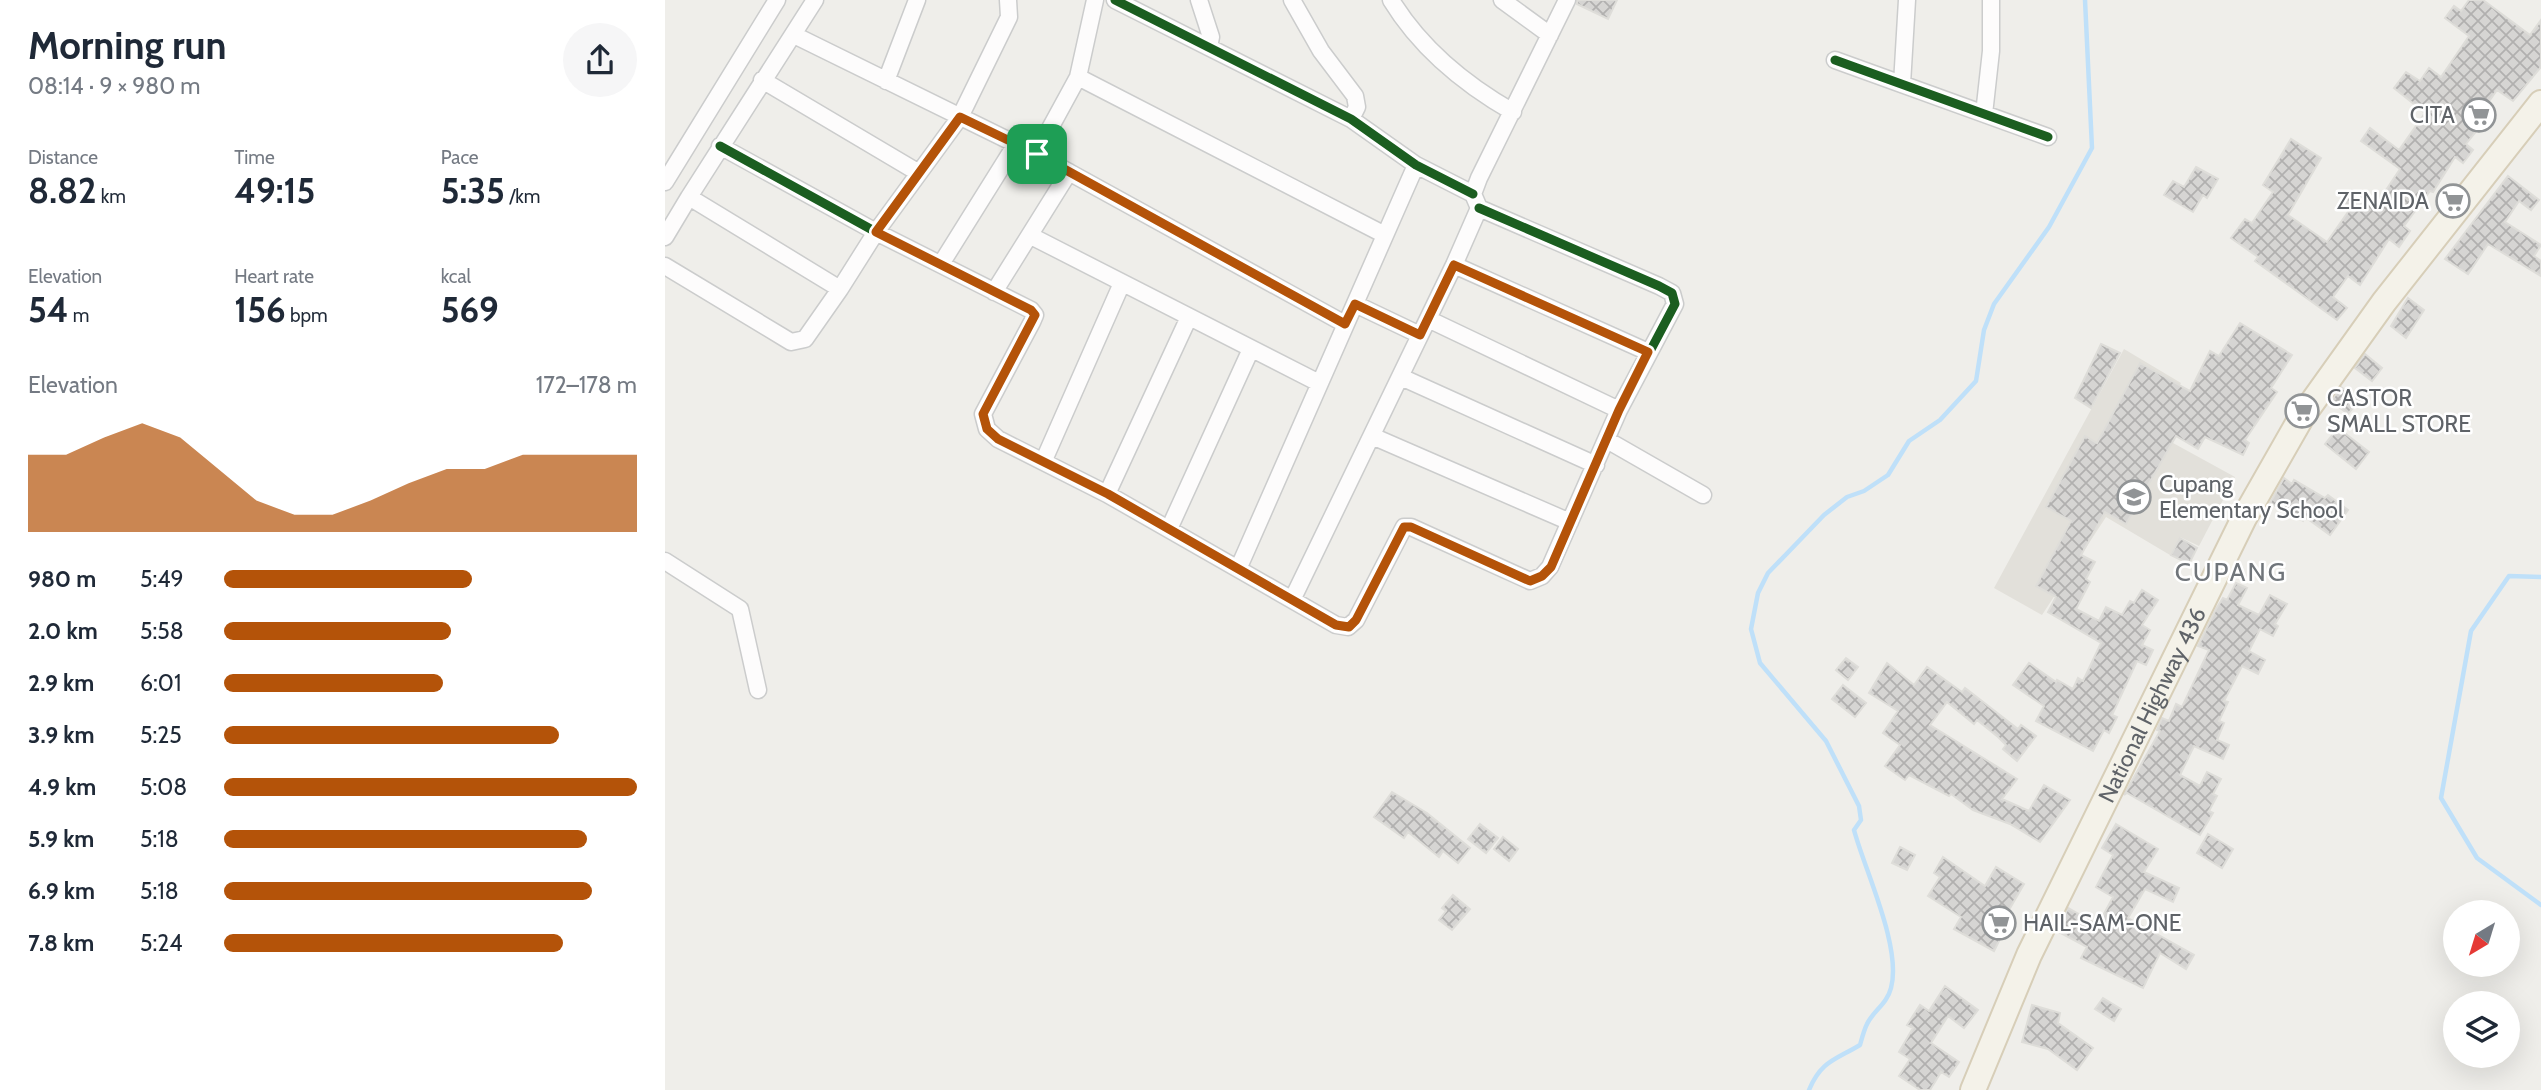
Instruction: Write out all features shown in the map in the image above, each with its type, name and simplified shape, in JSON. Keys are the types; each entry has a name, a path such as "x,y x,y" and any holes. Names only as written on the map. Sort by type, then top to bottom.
{"main road":[{"name":"National Highway 436","path":"1973,1090 2029,955 2244,518 2282,449 2384,302 2541,103"}],"street":[{"path":"665,182 777,0"},
{"path":"665,237 720,146 815,0"},
{"path":"886,81 917,0"},
{"path":"665,265 791,342 805,339 876,232 960,117 1009,17 1009,0"},
{"path":"1037,154 1077,76 1095,0"},
{"path":"720,146 1035,315 983,414 987,429 998,439 1044,460 1170,528 1336,625 1349,627 1356,620 1404,527 1411,527 1530,581 1542,576 1551,567 1619,410 1675,304 1672,293 1476,201 1416,165 1350,119 1115,0"},
{"path":"1199,0 1212,37 1209,47"},
{"path":"1292,0 1321,51 1355,96 1358,103 1350,119"},
{"path":"1391,0 1413,30 1445,64 1474,89 1513,112"},
{"path":"1502,0 1550,36"},
{"path":"1293,598 1454,265 1476,201 1513,112 1567,0"},
{"path":"1902,84 1907,0"},
{"path":"1984,114 1991,51 1991,0"},
{"path":"794,35 1037,154 1345,324"},
{"path":"1835,60 2048,137"},
{"path":"1077,76 1385,235"},
{"path":"762,80 919,173"},
{"path":"941,264 1016,144"},
{"path":"1239,567 1416,165"},
{"path":"994,292 1069,172"},
{"path":"689,197 840,289"},
{"path":"1031,236 1071,254 1122,283 1319,383"},
{"path":"1454,265 1648,352"},
{"path":"1044,460 1122,283"},
{"path":"1355,304 1420,335"},
{"path":"1108,494 1189,317"},
{"path":"1428,319 1619,410"},
{"path":"1170,528 1251,349"},
{"path":"1401,377 1596,465"},
{"path":"1372,436 1570,522"},
{"path":"1607,440 1703,495"},
{"path":"665,561 740,609 758,690"}],"shaded area":[{"name":"Cupang Elementary School","path":"2124,349 2181,383 2153,432 2235,477 2199,546 2180,537 2170,555 2106,517 2042,615 1994,588"}],"building":[{"path":"1577,0 1617,0 1608,19 1577,4"},
{"path":"2469,0 2483,0 2530,35 2541,20 2541,67 2513,101 2497,90 2483,110 2490,114 2466,144 2473,150 2463,163 2455,157 2433,192 2430,191 2404,226 2410,231 2399,247 2389,239 2360,285 2348,276 2333,297 2347,308 2337,320 2255,261 2258,257 2231,238 2245,219 2252,223 2273,192 2263,185 2291,139 2321,158 2288,215 2327,242 2350,209 2342,203 2352,190 2376,205 2400,169 2361,141 2370,128 2399,150 2425,113 2394,88 2406,72 2420,81 2429,68 2441,77 2469,36 2445,18 2454,6 2461,11"},
{"path":"2196,167 2218,179 2207,198 2203,195 2193,212 2164,195 2173,181 2184,187"},
{"path":"2508,176 2539,200 2531,210 2519,201 2505,222 2541,245 2534,256 2541,261 2541,276 2488,244 2468,274 2445,259"},
{"path":"2408,298 2424,310 2406,338 2391,326"},
{"path":"2240,323 2292,355 2271,388 2277,392 2245,440 2249,443 2243,455 2205,437 2198,449 2176,436 2126,524 2105,512 2081,555 2095,562 2086,579 2090,582 2076,609 2099,621 2106,607 2122,615 2130,601 2134,603 2142,590 2158,600 2142,625 2150,630 2142,645 2153,650 2146,665 2137,661 2112,715 2117,717 2109,733 2104,730 2093,751 2036,721 2044,706 2013,685 2029,663 2056,682 2057,680 2073,689 2078,678 2083,681 2101,643 2048,612 2056,597 2036,586 2071,521 2046,507 2085,436 2097,443 2140,363 2190,391 2210,351 2219,356"},
{"path":"2101,344 2120,353 2091,408 2075,398"},
{"path":"2365,354 2382,368 2372,381 2355,368"},
{"path":"2341,387 2359,401 2348,414 2331,401"},
{"path":"2338,428 2369,452 2356,469 2325,444"},
{"path":"2284,478 2292,484 2294,480 2325,498 2328,495 2348,510 2330,535 2305,517 2303,521 2270,503"},
{"path":"2180,538 2197,548 2189,564 2171,555"},
{"path":"2236,583 2247,588 2238,605 2259,615 2270,595 2287,604 2275,624 2278,626 2273,636 2260,629 2249,651 2265,660 2258,674 2242,666 2224,701 2228,702 2219,721 2224,723 2217,740 2229,745 2223,759 2194,746 2180,775 2200,786 2207,772 2221,779 2213,794 2217,796 2209,811 2213,813 2200,835 2127,793 2124,795 2160,731 2157,730 2162,718 2169,721 2176,704 2182,707 2209,650 2198,646 2216,609 2223,598 2227,600"},
{"path":"1846,658 1858,667 1848,680 1836,670"},
{"path":"1887,663 1914,685 1927,667 1962,692 1965,688 2018,729 2021,725 2036,736 2017,761 2003,749 2006,745 1998,737 1977,720 1974,724 1947,702 1930,725 2017,779 2002,799 2029,811 2044,785 2070,800 2040,842 2010,824 1973,810 1951,794 1949,796 1909,775 1905,780 1885,766 1900,745 1883,733 1898,711 1869,693"},
{"path":"1843,685 1866,703 1855,717 1832,699"},
{"path":"1392,792 1427,813 1470,848 1458,863 1443,851 1439,857 1408,832 1404,838 1374,817"},
{"path":"1480,824 1498,838 1486,853 1468,839"},
{"path":"2116,824 2158,849 2144,872 2179,888 2173,902 2145,889 2128,918 2194,955 2186,969 2160,953 2143,988 2081,958 2087,947 2057,931 2068,908 2098,925 2113,897 2096,887 2113,855 2102,848"},
{"path":"2208,834 2233,849 2222,868 2197,853"},
{"path":"1503,837 1518,849 1509,861 1494,849"},
{"path":"1900,847 1915,855 1907,870 1892,863"},
{"path":"1943,857 1985,886 1996,867 2024,884 1995,934 2001,937 1994,951 1954,929 1961,917 1928,896 1940,877 1934,873"},
{"path":"1453,895 1470,909 1452,930 1439,920 1446,911 1442,908"},
{"path":"1945,986 1978,1010 1964,1028 1948,1016 1931,1043 1959,1062 1949,1077 1941,1072 1930,1090 1920,1090 1899,1076 1910,1059 1899,1052 1913,1028 1907,1025 1920,1005 1929,1011"},
{"path":"2103,998 2121,1009 2114,1021 2095,1009"},
{"path":"2032,1005 2060,1013 2058,1023 2093,1048 2077,1070 2048,1049 2022,1042"}],"waterway":[{"path":"1809,1090 1824,1067 1860,1045 1867,1024 1891,988 1893,971 1881,909 1854,830 1861,820 1859,806 1826,741 1760,663 1751,629 1758,593 1768,573 1824,515 1847,497 1864,491 1888,475 1909,441 1940,420 1976,381 1984,330 1994,304 2049,227 2092,148 2085,0"},
{"path":"2541,577 2509,576 2471,631 2441,798 2477,858 2541,905"}],"cycle path":[{"path":"1115,0 1351,119 1416,165 1473,194"},
{"path":"1835,60 2048,137"},
{"path":"720,146 876,232 1031,310 1035,315 1032,322 983,414 987,429 998,439 1107,494 1336,625 1348,627 1356,620 1404,527 1411,527 1530,581 1542,576 1550,567 1619,410 1675,304 1672,293 1659,286 1479,208"}],"place":[{"name":"CITA","path":"2479,115"},
{"name":"ZENAIDA","path":"2453,201"},
{"name":"CASTOR SMALL STORE","path":"2302,411"},
{"name":"Cupang Elementary School","path":"2134,497"},
{"name":"HAIL-SAM-ONE","path":"1999,923"}],"district":[{"name":"CUPANG","path":"2231,572"}],"route":[{"path":"960,117 1037,154 1345,324 1355,304 1420,335 1454,265 1648,352 1619,410 1551,567 1542,576 1530,581 1411,527 1404,527 1356,620 1349,627 1336,625 1108,494 998,439 987,429 983,414 1035,315 1031,310 876,232 960,117"}]}
